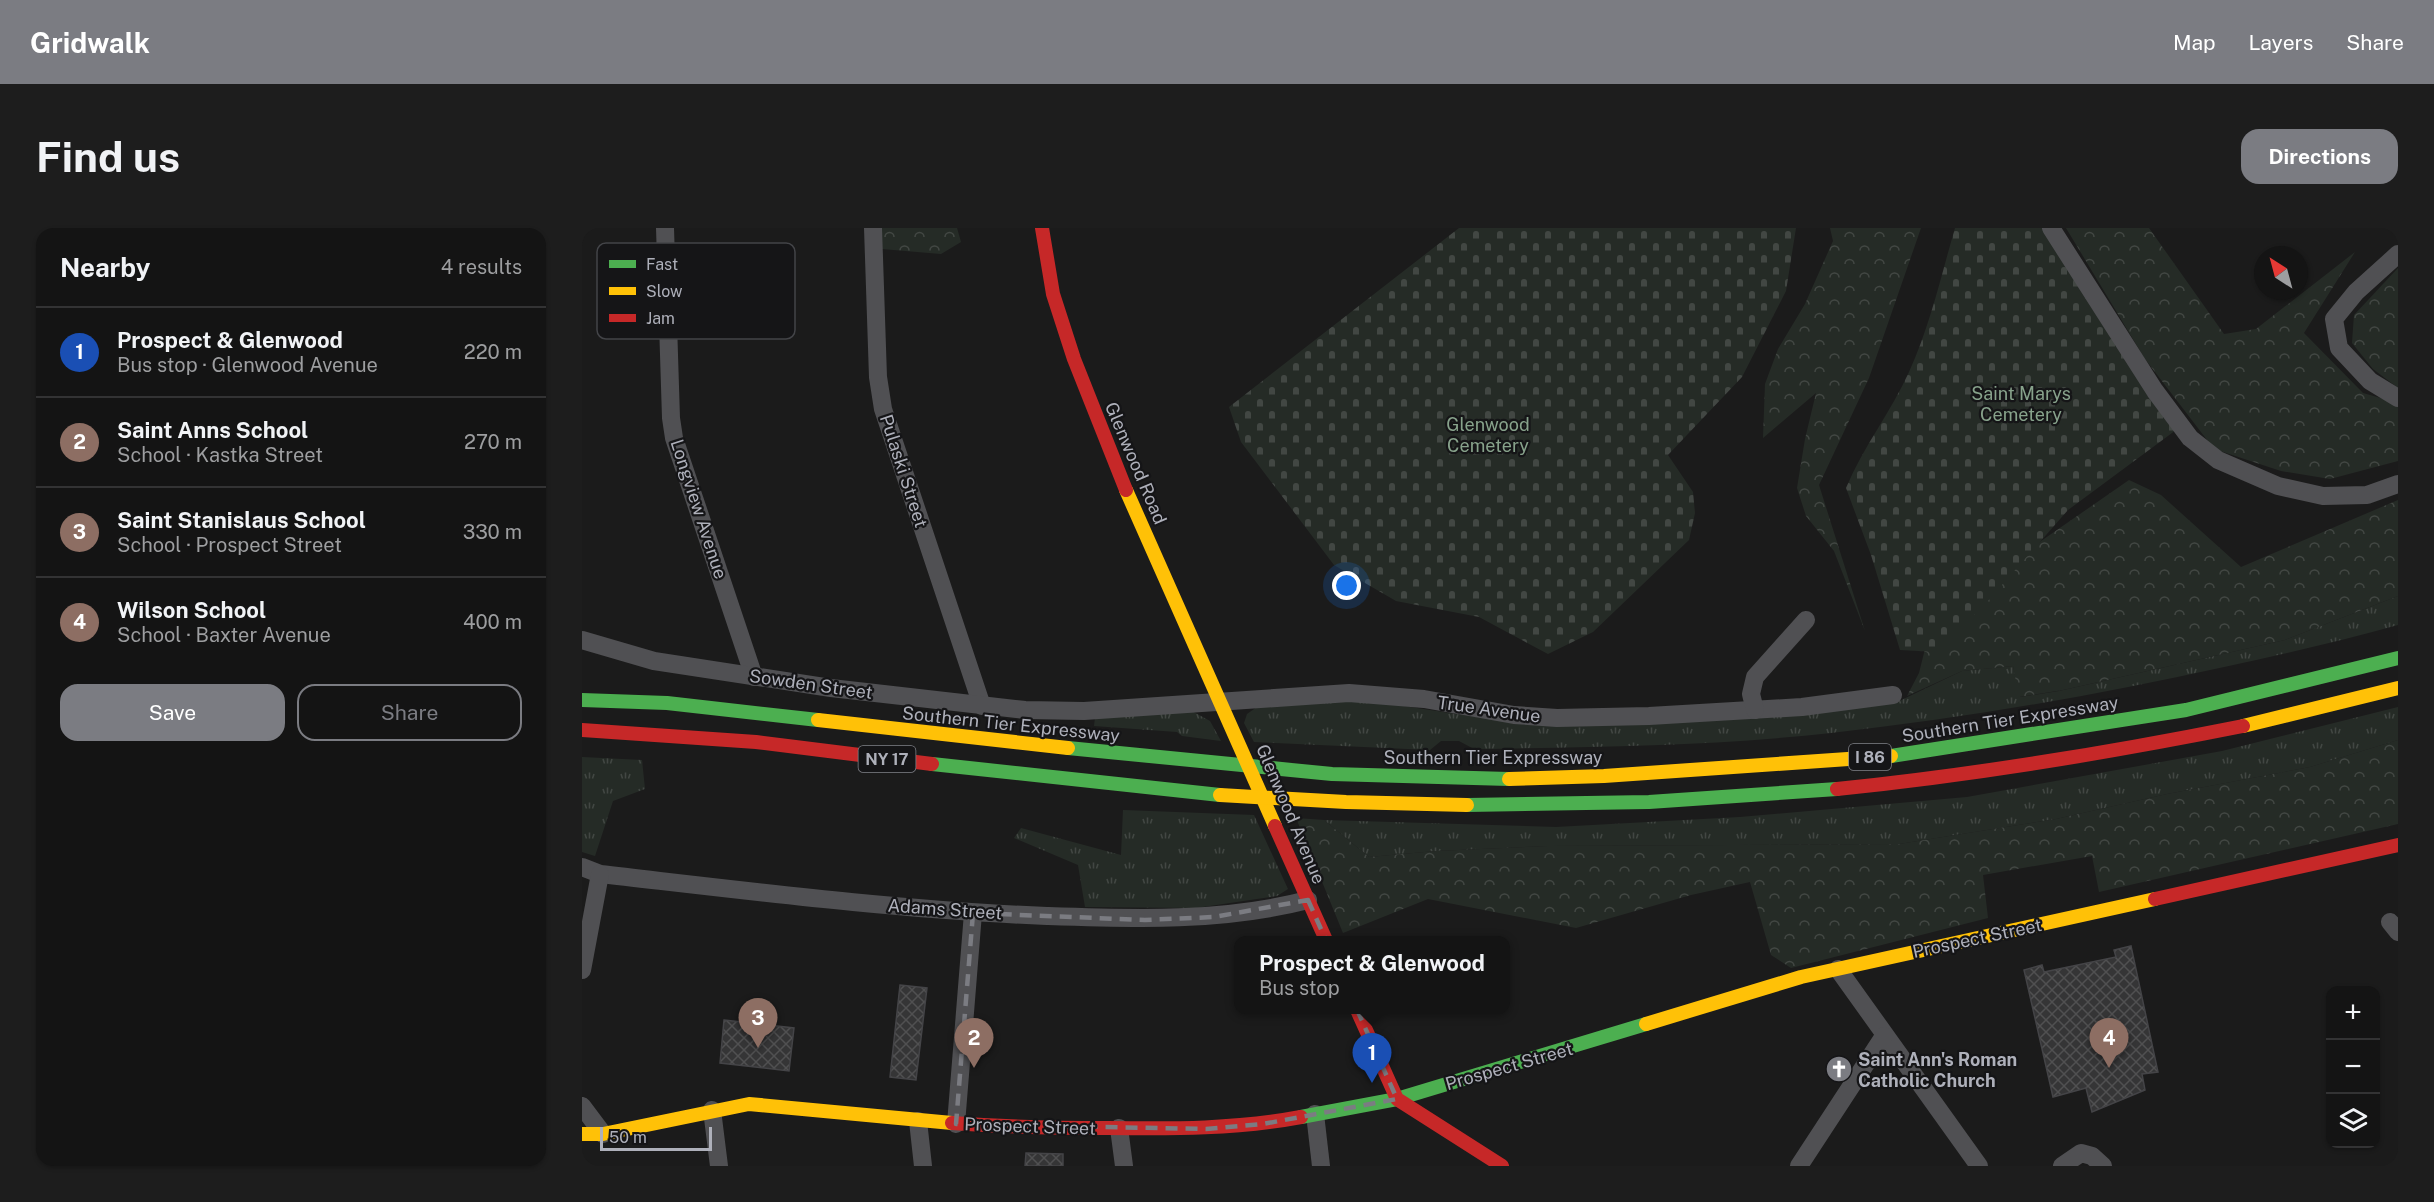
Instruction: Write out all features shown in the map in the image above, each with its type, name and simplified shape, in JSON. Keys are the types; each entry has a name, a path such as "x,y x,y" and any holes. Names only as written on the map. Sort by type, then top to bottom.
{"main road":[{"name":"Glenwood Road","path":"1042,228 1053,294 1074,358 1125,488 1223,702"},
{"name":"Southern Tier Expressway","path":"582,700 667,703 1176,760 1332,774 1491,779 1604,776 1890,756 2186,710 2398,658"},
{"path":"605,687 667,703"},
{"name":"I 86","path":"1345,802 1446,806 1614,804 1692,801 1888,784 2118,751 2259,723 2398,688"},
{"name":"Glenwood Avenue","path":"1223,702 1324,936"},
{"name":"NY 17","path":"582,730 761,742 1192,793 1345,802"},
{"name":"Prospect Street","path":"582,1134 603,1134 749,1104 956,1124 1206,1129 1263,1124 1397,1099 1789,981 2398,845"},
{"path":"1359,1014 1397,1099 1502,1166"}],"street":[{"name":"Longview Avenue","path":"665,228 666,243"},
{"name":"Pulaski Street","path":"873,228 878,377 883,409 982,706"},
{"path":"2051,228 2159,396 2190,438 2205,451 2218,460 2270,483 2338,497 2367,495 2398,484"},
{"path":"2398,254 2356,292 2334,319 2339,348 2370,381 2398,398"},
{"name":"Longview Avenue","path":"670,339 674,438 754,677"},
{"path":"1755,710 1751,694 1755,677 1806,620"},
{"name":"Sowden Street","path":"582,640 654,661 754,677 982,706 1025,710 1084,711 1223,702"},
{"name":"True Avenue","path":"1223,702 1349,693 1424,699 1514,715 1557,718 1755,710 1893,695"},
{"name":"Adams Street","path":"582,867 600,874 973,913 1145,920 1214,917 1268,910 1308,900"},
{"path":"582,970 600,874"},
{"path":"956,1124 973,913"},
{"path":"1838,969 1979,1166"},
{"path":"1799,1166 1884,1036"},
{"path":"582,1106 603,1134"},
{"path":"712,1110 719,1166"},
{"path":"1315,1114 1321,1166"},
{"path":"918,1121 923,1166"},
{"path":"1119,1128 1124,1166"},
{"path":"2062,1166 2081,1153 2092,1156 2103,1166"}],"highlighted area":[{"path":"1308,900 1397,1099 1263,1124 1206,1129 956,1124 973,913 1145,920 1214,917"}],"green space":[{"path":"882,228 957,228 961,242 941,254 882,249"},
{"name":"Glenwood Cemetery","path":"1459,228 1796,228 1786,291 1742,377 1668,455 1693,492 1695,513 1689,540 1593,632 1548,654 1479,617 1396,601 1334,565 1241,442 1229,407"},
{"path":"1830,228 1921,228 1869,378 1819,485 1865,631 1834,551 1806,516 1797,488 1816,393 1763,438 1765,384 1778,349 1805,304 1833,241"},
{"name":"Saint Marys Cemetery","path":"1955,228 2043,228 2176,430 2068,510 1987,602 1938,652 1900,650 1871,555 1846,488 1860,458 1902,387 1916,355 1935,301"},
{"path":"2066,228 2149,228 2224,334 2256,329 2293,300 2308,300 2308,289 2355,252 2304,333 2363,393 2398,403 2398,461 2330,479 2281,471 2214,449 2145,359"},
{"path":"2398,268 2398,388 2373,369 2352,343 2354,315"},
{"path":"2129,480 2161,495 2241,567 2398,500 2398,596 2285,640 2063,690 2019,697 2013,666 1962,671 1907,696 1919,673 1928,637 2021,555"},
{"path":"2398,596 2398,625 2333,642 2175,678 2078,697 1831,733 1698,743 1474,749 1459,741 1441,741 1430,750 1254,742 1244,723 1247,714 1257,707 1364,700 1496,720 1893,704 1962,671 2013,666 2020,697 2059,691 2285,640"},
{"path":"2398,707 2398,740 2310,767 2167,794 2056,819 1899,844 1548,846 1436,851 1369,857 1324,820 1556,827 1740,817 1967,797 2222,751"},
{"path":"1192,711 1210,721 1221,741 1182,736 1177,732 1094,726 1095,718"},
{"path":"2398,740 2398,824 2099,892 2092,856 1983,875 1988,918 1791,968 1771,955 1750,882 1691,895 1576,928 1428,899 1343,933 1296,818 1324,820 1369,857 1436,851 1548,846 1899,844 2056,819 2167,794 2310,767"},
{"path":"582,757 642,760 645,789 613,801 595,856 582,852"},
{"path":"1123,810 1254,815 1288,889 1277,896 1196,908 1085,907 1078,865 1014,838 1021,828 1121,855"}],"building":[{"path":"2131,946 2158,1072 2142,1074 2145,1090 2092,1112 2086,1088 2053,1097 2024,970 2042,965 2044,972 2116,957 2114,950"},
{"path":"900,985 927,988 916,1080 890,1077"},
{"path":"724,1020 794,1028 789,1071 720,1063"},
{"path":"1026,1153 1063,1154 1063,1166 1025,1166"}],"traffic: fast":[{"path":"1891,756 2186,710 2398,658"},
{"path":"582,700 667,703 818,720"},
{"path":"1068,748 1332,774 1509,779"},
{"path":"932,764 1220,795"},
{"path":"1467,805 1649,802 1837,789"},
{"path":"1301,1117 1397,1099 1646,1024"}],"traffic: slow":[{"path":"1126,490 1275,826"},
{"path":"2243,726 2398,688"},
{"path":"818,720 1068,748"},
{"path":"1509,779 1604,776 1891,756"},
{"path":"1220,795 1346,802 1467,805"},
{"path":"1646,1024 1801,977 2155,899"},
{"path":"582,1134 603,1134 749,1104 952,1123"}],"traffic: jam":[{"path":"1042,228 1053,294 1074,359 1126,490"},
{"path":"1837,789 2041,762 2243,726"},
{"path":"582,730 756,742 932,764"},
{"path":"1275,826 1324,936"},
{"path":"2155,899 2398,845"},
{"path":"1359,1014 1397,1099 1502,1166"},
{"path":"952,1123 1050,1127 1181,1128 1253,1124 1301,1117"}],"place":[{"name":"Saint Stanislaus School","path":"758,1048"},
{"name":"Saint Anns School","path":"974,1068"},
{"name":"Wilson School","path":"2109,1068"},
{"name":"Saint Ann's Roman Catholic Church","path":"1839,1069"},
{"name":"Prospect & Glenwood","path":"1372,1083"}]}
